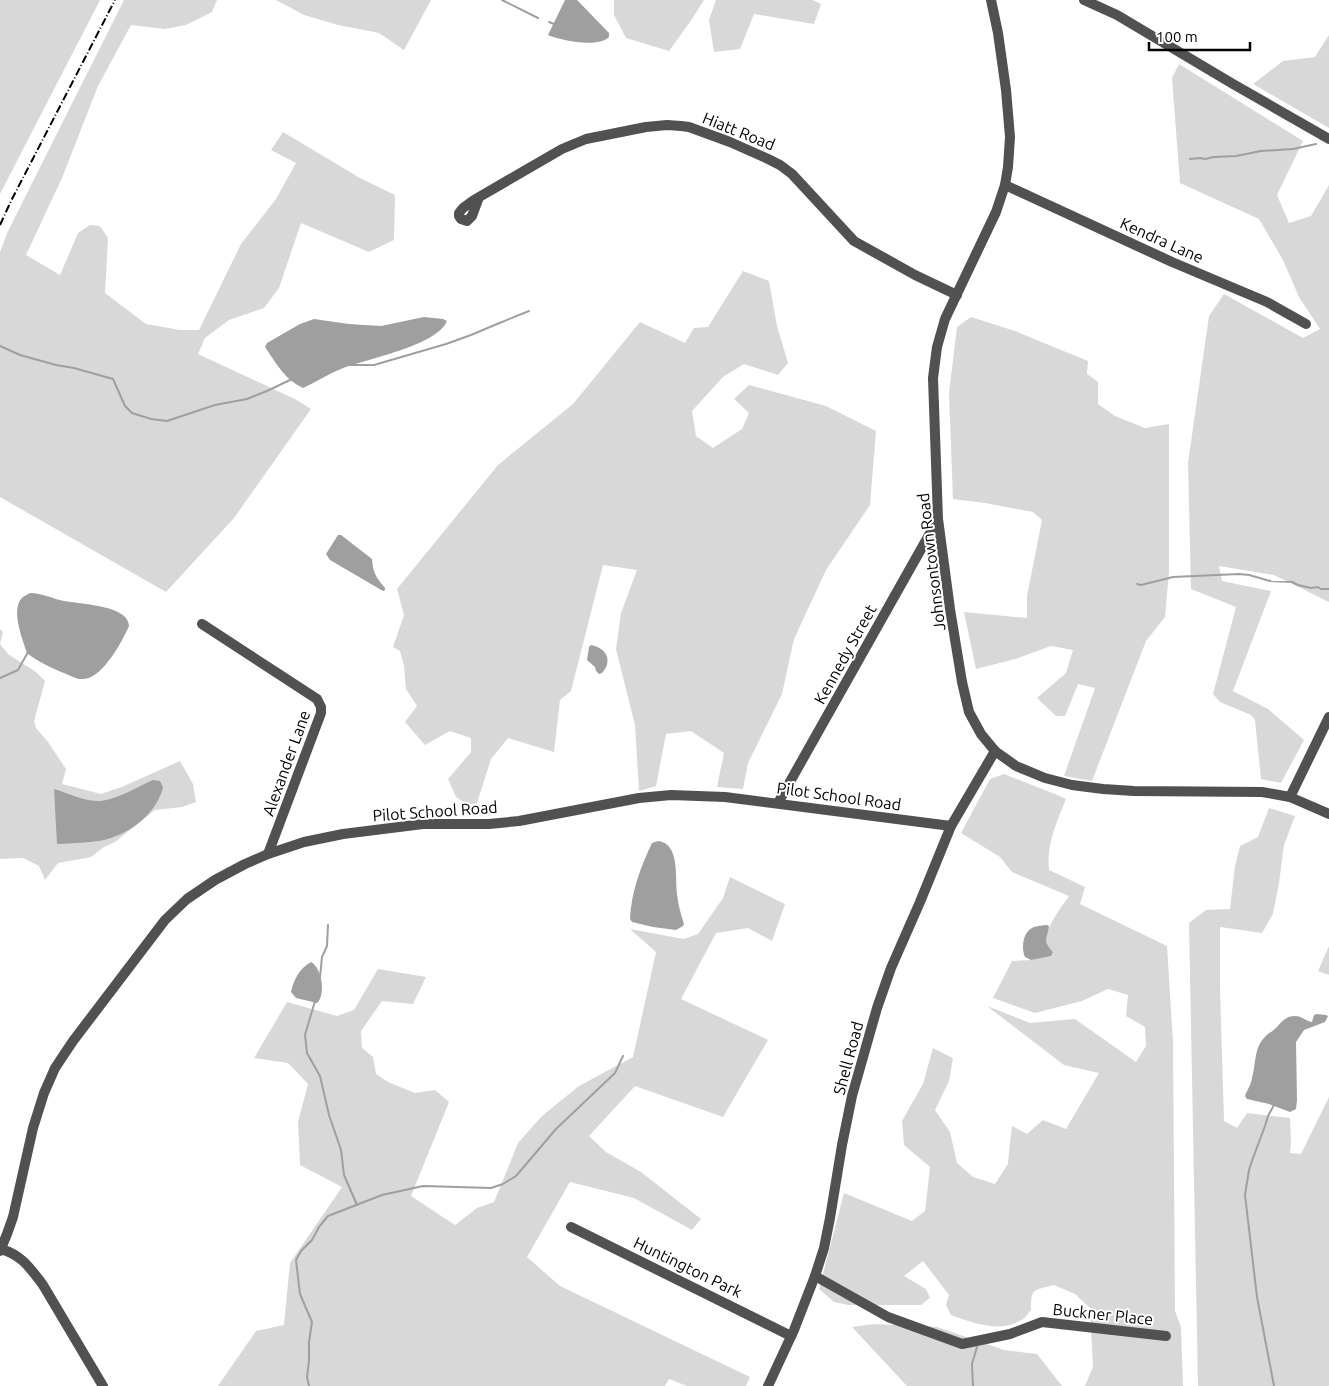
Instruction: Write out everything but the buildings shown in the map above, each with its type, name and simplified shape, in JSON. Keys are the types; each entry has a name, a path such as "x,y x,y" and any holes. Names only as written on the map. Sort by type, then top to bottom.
{"street":[{"name":"Johnsontown Road","path":"990,0 998,33 1009,120 1010,151 1005,185 988,230 945,319 937,347 933,378 938,519 962,682 970,712 981,734 995,751 1016,766 1044,778 1072,785 1102,789 1262,792 1290,797 1329,814"},
{"path":"1084,0 1117,15 1329,139"},
{"name":"Hiatt Road","path":"479,197 562,149 586,139 646,127 667,125 689,127 730,142 780,165 792,174 854,241 915,275 957,295"},
{"name":"Kendra Lane","path":"1005,185 1172,262 1267,302 1306,324"},
{"name":"Kennedy Street","path":"778,803 938,519"},
{"name":"Alexander Lane","path":"202,624 317,699 321,707 322,714 268,854"},
{"path":"1290,797 1329,717"},
{"name":"Shell Road","path":"768,1386 791,1336 824,1248 852,1096 877,1008 891,968 951,826 995,751"},
{"name":"Pilot School Road","path":"1,1250 13,1217 39,1108 49,1081 63,1055 165,920 187,899 215,880 245,864 304,842 343,834 423,824 489,824 519,821 639,798 671,794 725,797 778,803 951,826"},
{"name":"Huntington Park","path":"571,1226 791,1336"},
{"path":"1,1250 16,1255 35,1274 103,1386"},
{"name":"Buckner Place","path":"815,1276 888,1317 962,1344 1010,1334 1042,1322 1166,1336"}],"shaded area":[{"path":"0,0 100,0 0,194"},
{"path":"124,0 217,0 212,12 186,25 165,29 131,25 98,86 62,178 26,255 60,275 78,233 90,225 100,226 108,238 105,293 146,324 180,330 199,330 241,244 276,199 296,163 271,150 283,132 360,178 395,195 394,240 369,252 301,223 279,288 264,308 229,320 205,338 198,354 295,399 311,409 234,518 166,592 0,497 0,252 8,231"},
{"path":"276,0 431,0 404,50 379,33 338,25 304,15"},
{"path":"565,0 577,0 609,33 609,37 589,43 548,35"},
{"path":"614,0 704,0 669,51 626,38 614,15"},
{"path":"716,0 813,0 821,4 814,24 754,14 740,49 714,52 709,20"},
{"path":"1329,35 1329,128 1253,84 1283,61 1315,57"},
{"path":"1179,64 1303,141 1277,195 1289,223 1311,216 1329,185 1329,602 1274,575 1219,566 1222,581 1271,591 1233,691 1268,709 1304,740 1281,783 1261,779 1255,720 1251,715 1220,702 1213,694 1236,607 1191,589 1188,463 1209,316 1224,294 1303,338 1320,329 1299,297 1283,260 1259,219 1180,183 1172,78"},
{"path":"743,271 769,281 777,326 788,363 778,375 744,364 723,377 692,411 696,436 713,448 742,429 749,413 734,399 749,385 826,406 876,431 870,505 826,570 794,639 782,694 748,763 743,789 717,787 724,753 691,731 666,734 656,786 639,791 635,725 616,649 621,613 637,570 603,565 571,691 560,700 554,752 508,738 491,759 477,803 467,805 456,797 448,779 471,752 471,738 450,731 425,745 405,722 417,706 406,689 404,666 400,651 393,647 404,615 397,589 498,465 573,404 640,322 685,343 694,328 708,327"},
{"path":"424,317 447,321 441,330 415,345 341,369 303,388 286,376 265,347 267,343 300,324 314,319 381,326"},
{"path":"971,317 1015,331 1088,361 1087,374 1098,382 1098,404 1115,416 1145,428 1169,424 1169,572 1165,617 1146,641 1092,781 1064,776 1095,688 1078,684 1065,716 1056,716 1037,698 1066,673 1073,650 1051,646 1015,659 976,669 964,612 1027,618 1027,596 1042,520 1033,512 953,499 949,393 957,327"},
{"path":"338,535 341,535 372,559 373,568 385,590 383,591 330,560 326,554"},
{"path":"30,593 112,610 127,619 129,626 122,641 104,666 90,677 78,679 48,666 27,653 17,618 17,611 21,599"},
{"path":"0,629 3,632 0,644"},
{"path":"0,644 8,654 36,672 45,681 34,721 36,728 66,769 62,784 101,794 180,761 193,784 196,802 182,807 155,810 115,842 104,847 91,857 58,863 45,880 39,866 23,858 0,859"},
{"path":"591,645 601,649 607,656 607,664 602,673 599,674 595,667 587,660"},
{"path":"1004,774 1066,799 1051,842 1048,861 1049,870 1085,887 1080,904 1167,946 1173,1042 1175,1311 1181,1327 1183,1386 1085,1386 1093,1367 1090,1308 1075,1294 1054,1285 1037,1289 1032,1297 1031,1310 1023,1319 1006,1326 987,1326 951,1315 946,1305 949,1295 923,1261 904,1276 926,1289 930,1298 921,1305 848,1305 834,1302 819,1289 844,1193 912,1221 925,1211 930,1167 904,1145 902,1121 923,1084 933,1048 953,1058 949,1081 935,1110 950,1132 957,1163 973,1177 995,1184 1008,1164 1012,1126 1027,1134 1043,1120 1066,1129 1099,1073 1064,1065 987,1006 1030,1023 1075,1019 1136,1062 1146,1046 1145,1027 1126,1016 1128,995 1108,989 1082,1001 1035,1013 993,998 1012,961 1031,960 1053,952 1046,943 1047,932 1069,896 1012,872 1000,857 961,833 990,779"},
{"path":"153,780 160,781 163,787 160,797 148,814 132,828 104,840 57,844 54,789 83,799 101,801 121,795"},
{"path":"1269,808 1295,816 1284,845 1273,914 1262,933 1220,927 1224,1121 1237,1128 1247,1113 1290,1118 1290,1153 1301,1154 1329,1097 1329,1386 1198,1386 1189,923 1206,910 1230,909 1235,866 1240,846 1258,837"},
{"path":"658,841 665,843 670,848 675,862 677,898 684,924 676,930 632,922 630,919 634,889 640,870 652,843"},
{"path":"730,877 785,904 772,941 748,928 716,933 681,999 768,1040 723,1117 635,1086 589,1136 606,1152 641,1172 701,1219 692,1230 634,1198 570,1182 527,1257 560,1286 750,1377 746,1386 687,1386 669,1379 665,1386 218,1386 256,1331 284,1325 290,1263 342,1187 300,1165 298,1122 308,1084 288,1063 254,1058 287,1002 337,1016 354,1010 378,969 426,977 413,1004 382,1001 361,1031 362,1048 373,1057 376,1074 388,1082 415,1093 435,1090 449,1102 411,1196 455,1225 477,1208 494,1202 518,1143 542,1116 579,1086 633,1057 656,952 630,929 684,939 698,934 723,898"},
{"path":"1049,926 1046,942 1053,952 1051,956 1031,960 1025,957 1023,944 1027,932 1034,927"},
{"path":"1329,946 1329,975 1318,971"},
{"path":"311,962 318,970 322,982 320,999 317,1003 296,998 291,992 298,975"},
{"path":"1314,1015 1328,1016 1325,1022 1304,1030 1296,1042 1296,1109 1290,1112 1269,1104 1247,1099 1245,1096 1251,1081 1258,1047 1264,1038 1289,1017 1297,1016 1312,1022"},
{"path":"874,1324 937,1327 1004,1350 1037,1354 1062,1386 907,1386 852,1327"}],"waterway":[{"path":"502,0 538,18"},
{"path":"549,22 554,24"},
{"path":"1190,159 1236,156 1261,151 1293,149 1316,144"},
{"path":"349,365 374,365 446,344 529,311"},
{"path":"0,346 20,355 113,379 125,406 132,413 151,419 167,421 215,405 247,399 292,379"},
{"path":"1137,584 1141,585 1173,577 1239,574 1270,581 1292,582 1311,588 1329,589"},
{"path":"0,678 18,670 28,652"},
{"path":"320,977 322,957 327,946 328,925"},
{"path":"315,1001 305,1035 307,1053 320,1076 329,1115 341,1150 344,1175 357,1205"},
{"path":"309,1386 307,1377 312,1322 300,1294 296,1260 328,1216 382,1195 423,1186 491,1188 503,1184 516,1176 556,1129 615,1073 623,1056"},
{"path":"1274,1105 1268,1116 1249,1170 1245,1195 1257,1297 1274,1386"},
{"path":"973,1386 972,1364 977,1347"}],"railway":[{"path":"0,225 115,0"}]}
